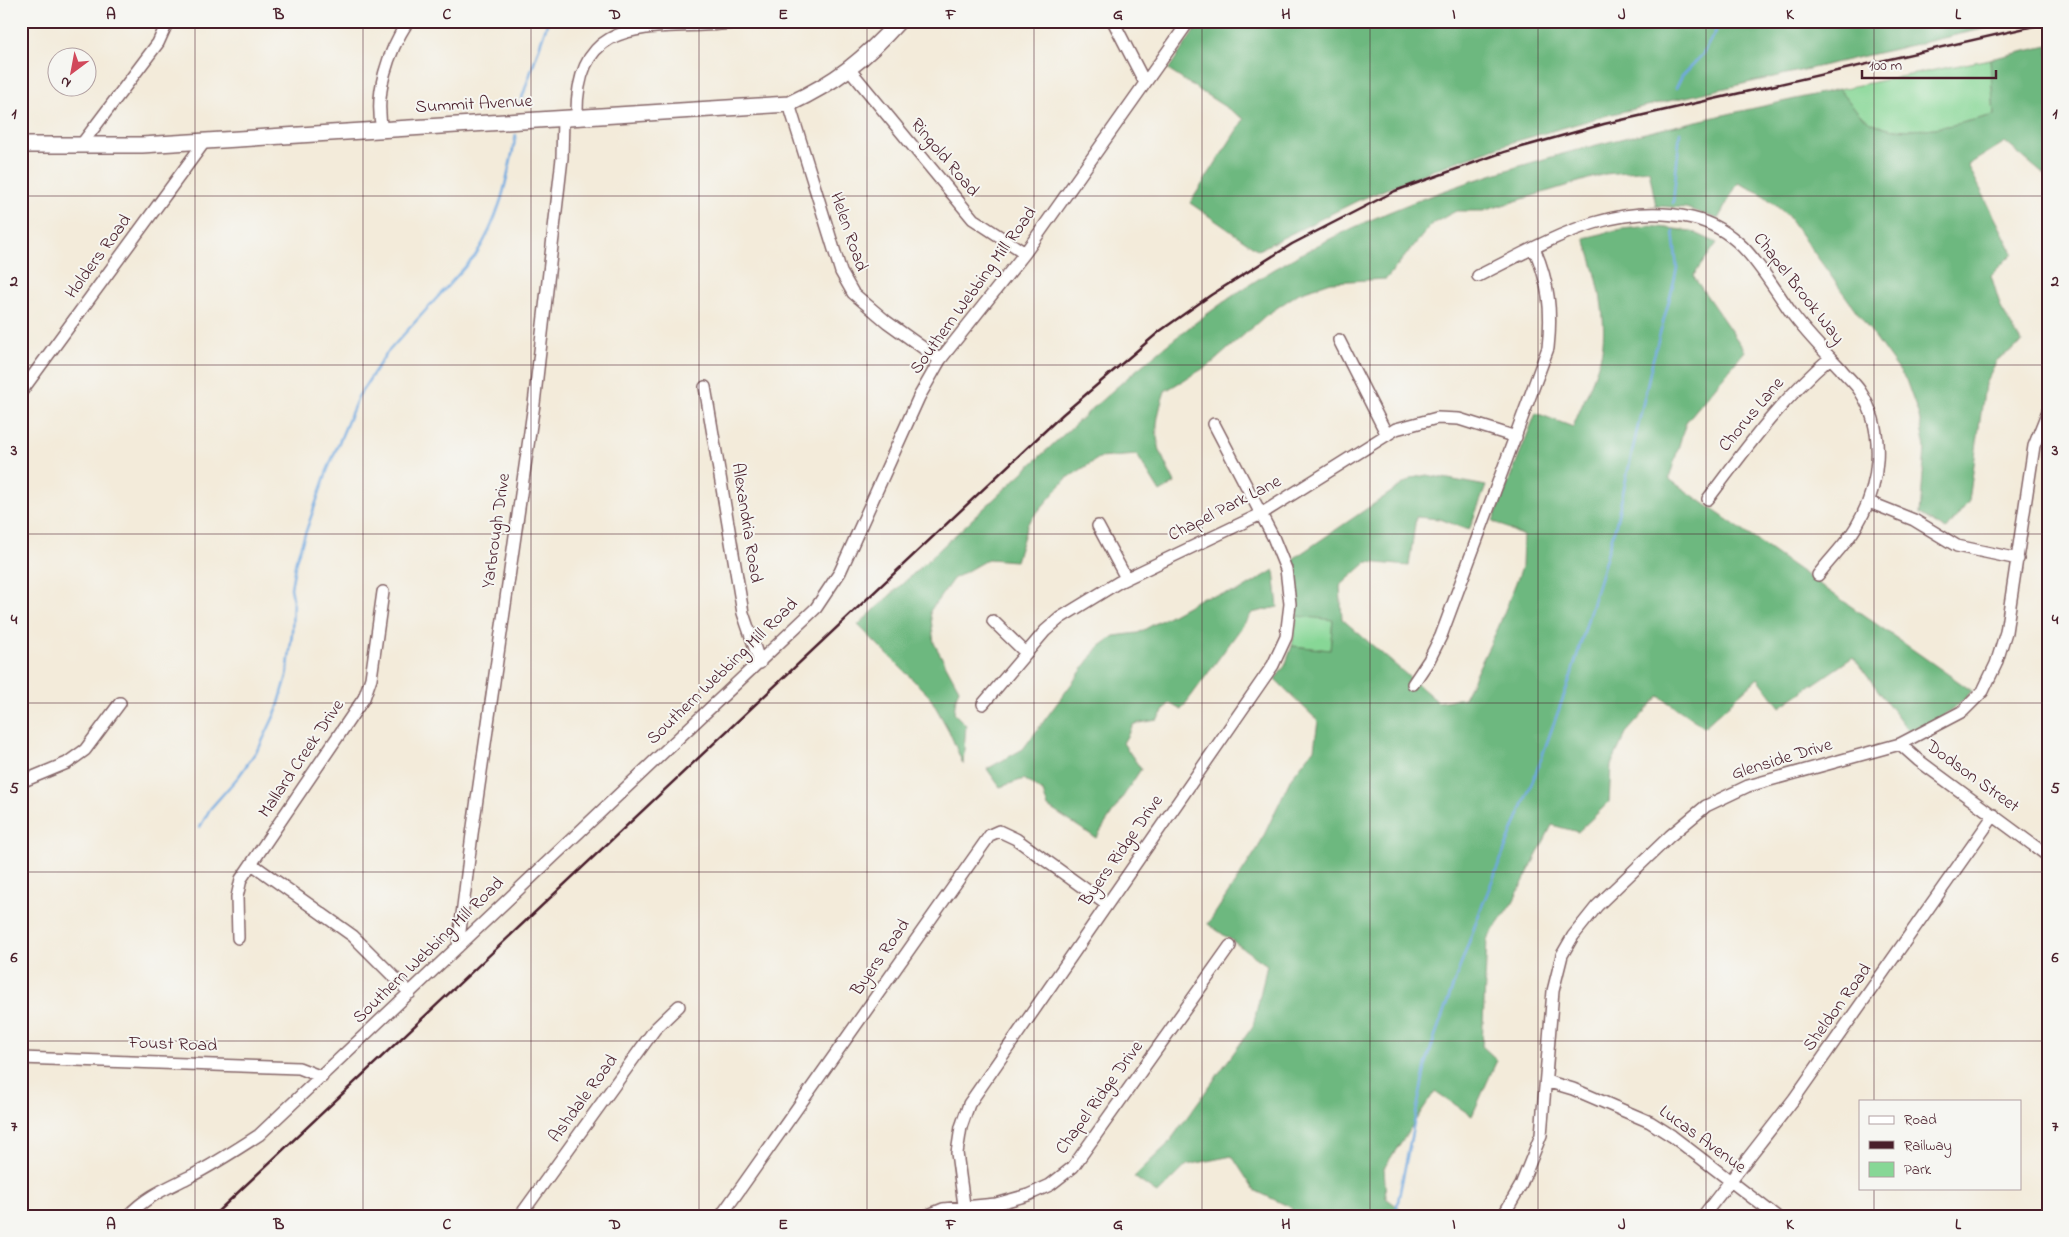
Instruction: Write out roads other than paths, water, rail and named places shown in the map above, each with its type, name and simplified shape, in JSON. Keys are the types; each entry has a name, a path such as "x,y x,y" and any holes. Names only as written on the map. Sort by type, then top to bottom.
{"main road":[{"name":"Summit Avenue","path":"21,146 142,145 205,142 790,104 824,88 850,70 899,21"}],"street":[{"path":"81,145 158,43 168,21"},
{"path":"382,130 379,118 383,80 390,55 408,21"},
{"name":"Yarbrough Drive","path":"458,947 472,834 534,404 562,158 578,84 591,57 603,44 627,30 684,23 729,24 746,21"},
{"path":"1113,21 1144,83"},
{"name":"Southern Webbing Mill Road","path":"128,1216 138,1205 151,1196 234,1152 259,1135 322,1078 816,608 840,572 919,397 940,360 1025,252 1189,21"},
{"name":"Ringold Road","path":"850,70 973,219 1025,252"},
{"name":"Helen Road","path":"790,104 841,272 853,293 887,322 940,360"},
{"name":"Holders Road","path":"21,392 205,142"},
{"name":"Chapel Brook Way","path":"1478,276 1555,236 1590,223 1628,216 1661,215 1691,218 1708,223 1742,243 1754,257 1801,326 1860,390 1869,408 1875,430 1878,450 1876,476 1869,502 1855,529 1818,575"},
{"path":"1413,684 1429,660 1441,636 1548,348 1551,322 1548,287 1534,248"},
{"path":"1339,340 1387,435"},
{"name":"Chorus Lane","path":"1708,499 1767,420 1802,383 1830,358"},
{"name":"Alexandria Road","path":"706,387 743,613 760,663"},
{"name":"Glenside Drive","path":"1503,1216 1521,1185 1541,1134 1553,991 1562,956 1573,936 1597,906 1636,867 1706,806 1748,786 1900,744 1963,711 1983,691 1996,664 2006,632 2034,446 2048,411"},
{"name":"Chapel Park Lane","path":"983,704 1026,653 1060,618 1126,578 1261,514 1387,435 1405,426 1437,418 1459,419 1516,437"},
{"name":"Byers Ridge Drive","path":"964,1205 957,1153 969,1104 1273,665 1286,637 1290,604 1286,569 1261,514 1214,424"},
{"path":"1869,502 1914,520 1957,546 2018,558"},
{"path":"1098,526 1126,578"},
{"name":"Mallard Creek Drive","path":"238,938 236,897 240,879 364,698 371,678 383,592"},
{"path":"993,621 1026,653"},
{"path":"21,771 26,780 67,763 86,750 120,703"},
{"name":"Dodson Street","path":"1900,744 1918,760 2048,856"},
{"name":"Sheldon Road","path":"1703,1216 1871,992 1994,815"},
{"name":"Byers Road","path":"721,1216 990,835 999,831 1016,839 1106,904"},
{"path":"252,864 353,936 410,993"},
{"name":"Chapel Ridge Drive","path":"926,1216 943,1209 964,1205 996,1204 1028,1195 1050,1185 1073,1167 1230,946"},
{"name":"Ashdale Road","path":"520,1216 656,1028 679,1006"},
{"name":"Foust Road","path":"21,1058 299,1068 322,1078"},
{"name":"Lucas Avenue","path":"1546,1081 1573,1090 1650,1122 1672,1136 1776,1216"}],"waterway":[{"path":"520,104 548,21"},
{"path":"1676,88 1682,76 1703,54 1721,21"},
{"path":"1673,203 1680,132"},
{"path":"200,827 210,809 239,776 260,746 277,710 287,676 292,633 293,598 291,588 296,560 327,471 358,397 386,354 475,256 484,242 502,198 516,135"},
{"path":"1395,1216 1426,1064 1482,906 1537,770 1571,676 1616,524 1653,359 1677,268 1673,231"}],"railway":[{"path":"213,1216 1063,414 1160,331 1211,295 1292,244 1395,191 1504,152 1604,124 2048,23"}]}
